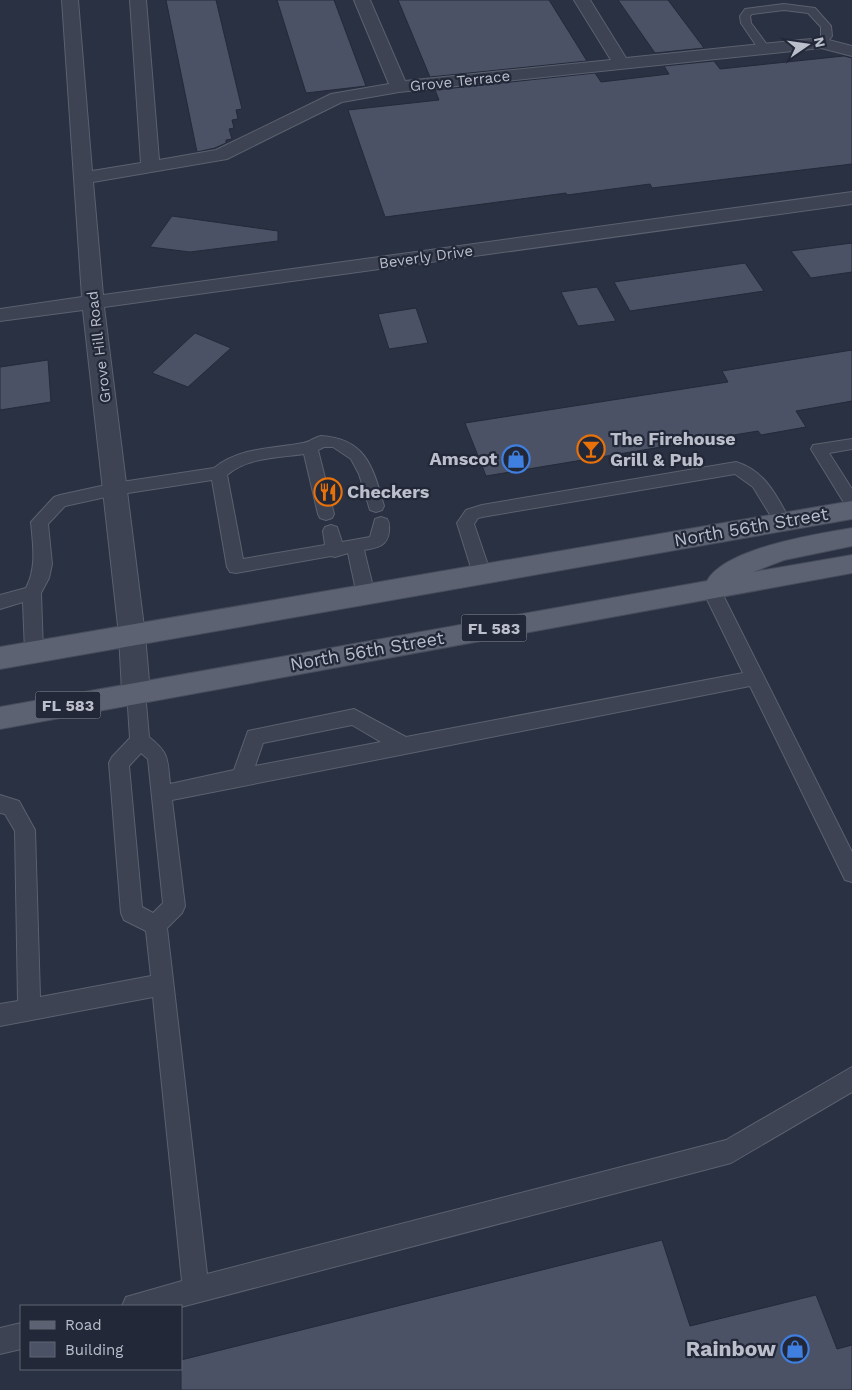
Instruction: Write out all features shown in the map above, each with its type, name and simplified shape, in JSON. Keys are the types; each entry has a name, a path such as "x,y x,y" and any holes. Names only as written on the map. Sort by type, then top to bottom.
{"main road":[{"name":"North 56th Street","path":"0,658 852,510"},
{"path":"711,589 730,572 755,559 797,547 852,537"},
{"name":"North 56th Street","path":"0,718 852,564"}],"street":[{"name":"Grove Hill Road","path":"70,0 93,304 132,635 136,692"},
{"path":"138,0 150,167"},
{"path":"362,0 399,87"},
{"path":"582,0 621,64"},
{"name":"Grove Terrace","path":"82,178 221,155 337,98 399,87 821,43 852,51"},
{"name":"Beverly Drive","path":"0,316 852,198"}],"lane":[{"path":"764,49 746,23 745,16 749,11 784,7 811,10 826,26 827,36 821,43"},
{"path":"34,652 32,593 40,578 42,564 39,522 60,501 115,489 219,473 226,465 261,455 310,448 321,441 336,442 357,455 366,474 376,506"},
{"path":"852,444 819,449 852,502"},
{"path":"310,448 326,514"},
{"path":"482,574 465,522 472,514 482,511 736,468 748,472 758,480 782,522"},
{"path":"219,473 236,567 375,542 380,538 381,523"},
{"path":"331,531 335,550"},
{"path":"354,547 366,595"},
{"path":"711,589 852,873"},
{"path":"0,602 32,593"},
{"path":"162,794 755,678"},
{"path":"136,692 140,741 157,755 174,906 156,925 196,1290"},
{"path":"242,777 255,737 354,717 404,746"},
{"path":"140,741 119,762 132,914 156,925"},
{"path":"6,806 25,830 28,1009"},
{"path":"0,1015 162,985"},
{"path":"139,1305 731,1151 852,1079"},
{"path":"0,1341 20,1336"}],"building":[{"path":"166,0 216,0 242,109 236,110 238,119 232,120 234,128 229,129 232,139 226,140 226,143 215,148 197,152"},
{"path":"277,0 334,0 366,86 306,93"},
{"path":"398,0 549,0 587,61 430,77"},
{"path":"618,0 668,0 704,48 655,53"},
{"path":"844,56 852,58 852,164 652,188 650,184 567,195 566,193 385,217 348,110 439,100 435,90 595,73 601,82 669,74 664,66 714,61 720,69"},
{"path":"172,216 278,231 278,241 190,252 150,247"},
{"path":"852,243 852,272 811,278 791,251"},
{"path":"745,263 764,291 630,311 614,282"},
{"path":"597,287 616,321 578,326 561,292"},
{"path":"416,308 428,343 389,349 378,314"},
{"path":"195,333 231,348 188,387 152,373"},
{"path":"852,350 852,401 796,411 806,427 761,435 758,431 486,476 465,423 728,382 722,371"},
{"path":"48,360 51,402 0,410 0,367"},
{"path":"662,1240 690,1326 816,1295 837,1349 852,1345 852,1390 181,1390 182,1360"}],"place":[{"name":"The Firehouse Grill & Pub","path":"591,449"},
{"name":"Amscot","path":"516,459"},
{"name":"Checkers","path":"328,492"},
{"name":"Rainbow","path":"795,1349"}]}
